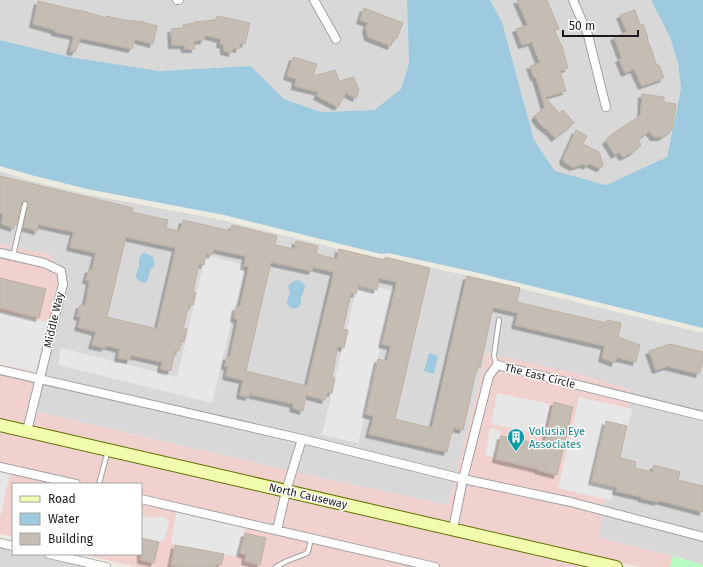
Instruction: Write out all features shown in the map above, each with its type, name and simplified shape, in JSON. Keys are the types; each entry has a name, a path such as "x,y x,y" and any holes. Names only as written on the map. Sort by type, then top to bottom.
{"main road":[{"name":"North Causeway","path":"0,425 616,567"}],"street":[{"path":"314,0 336,39"},
{"path":"573,0 588,35 606,107"},
{"name":"Middle Way","path":"0,252 44,263 61,272 63,284 27,431"},
{"name":"The East Circle","path":"453,529 463,479 489,376 497,365 703,416"},
{"path":"0,370 302,439 463,479 571,502 703,537"},
{"path":"277,530 286,491 302,439"},
{"path":"0,466 72,483"},
{"path":"142,499 435,567"},
{"path":"0,543 12,546"},
{"path":"53,555 106,567"}],"lane":[{"path":"13,256 25,204"},
{"path":"497,365 494,355 499,320"},
{"path":"99,483 108,450"},
{"path":"276,567 308,552 311,538"}],"shaded area":[{"path":"0,0 407,0 409,63 401,89 374,110 321,112 284,99 251,66 159,71 70,57 0,40"},
{"path":"490,0 651,0 670,37 678,63 681,88 667,157 606,185 555,171 534,140 502,22"},
{"path":"0,171 28,180 85,194 222,220 380,259 387,258 469,276 703,333 703,565 680,558 598,539 604,504 621,455 487,353 448,505 290,471 26,409 65,274 49,254 0,244"},
{"path":"0,244 49,254 65,274 26,409 290,471 448,505 487,353 584,375 632,391 621,455 604,504 599,538 673,556 670,567 641,567 0,419"},
{"path":"206,255 245,265 212,403 58,365 61,348 177,377"},
{"path":"358,282 393,291 358,443 322,435"},
{"path":"0,311 48,322 36,372 0,364"},
{"path":"497,393 550,404 544,435 491,424"},
{"path":"579,397 632,409 611,501 558,488"},
{"path":"490,428 501,430 495,457 485,455"},
{"path":"0,431 590,567 136,567 86,555 142,555 142,483 12,483 12,537 0,534"},
{"path":"0,467 11,469 0,518"},
{"path":"177,507 246,523 238,557 171,544"},
{"path":"142,515 153,518 162,516 169,522 164,541 159,542 142,538"},
{"path":"0,543 12,546 12,555 53,555 106,567 0,567"}],"green space":[{"path":"673,556 703,565 703,567 670,567"}],"water":[{"path":"407,0 490,0 502,22 534,140 555,171 606,185 667,157 681,88 678,63 670,37 651,0 703,0 703,328 470,271 388,253 381,254 224,215 87,189 0,166 0,40 70,57 159,71 251,66 284,99 321,112 374,110 401,89 409,63"},
{"path":"144,253 153,257 155,263 150,271 148,280 144,283 137,279 136,275 140,257"},
{"path":"298,280 304,284 305,288 301,296 299,307 294,308 290,307 287,302 290,293 288,287 292,282"},
{"path":"429,353 438,356 434,374 424,371"}],"building":[{"path":"517,0 547,0 559,29 554,30 562,46 568,68 560,71 566,91 545,97 559,113 563,110 574,123 555,138 540,124 535,117 545,107 536,77 534,77 530,66 540,63 532,42 522,45 516,29 528,25"},
{"path":"38,1 80,10 106,18 107,16 157,26 153,44 135,39 132,49 81,38 75,52 70,51 74,36 55,32 55,30 33,24"},
{"path":"364,8 403,23 397,38 393,39 391,46 368,37 366,28 368,23 360,20"},
{"path":"635,10 640,25 643,24 657,66 659,65 664,78 642,86 634,69 625,73 619,59 622,58 614,37 627,32 620,15"},
{"path":"217,16 250,23 245,44 240,43 239,49 233,48 232,53 224,51 224,45 220,44 221,39 205,35 204,40 194,41 195,49 185,49 184,45 172,45 171,29 183,28 183,25 194,22 216,20"},
{"path":"293,57 317,64 313,76 335,70 339,81 354,77 359,90 356,98 346,93 338,107 317,96 319,92 295,86 296,79 287,76"},
{"path":"642,94 664,97 664,102 676,104 672,130 662,137 654,137 649,131 638,140 641,145 633,152 623,157 619,152 615,155 606,141 612,134 641,115"},
{"path":"576,130 587,136 583,144 599,152 603,164 602,167 599,168 589,163 587,166 583,164 573,167 564,162 563,159"},
{"path":"0,176 133,208 132,212 168,220 166,228 180,231 183,220 231,231 232,225 277,236 275,245 294,249 296,241 318,246 316,254 337,259 339,249 385,260 385,257 430,268 395,419 432,428 467,276 520,288 517,302 606,323 607,320 621,323 618,337 640,345 636,362 616,357 615,363 602,358 605,346 515,325 518,313 493,307 480,368 477,368 463,430 454,428 447,452 369,434 374,416 366,414 378,359 387,361 391,346 382,344 397,282 379,278 377,290 358,285 356,294 351,293 343,329 348,330 344,348 338,346 332,377 335,378 332,393 327,392 325,400 306,395 303,411 293,408 294,404 249,394 249,397 240,395 243,380 226,376 228,366 225,366 227,356 230,357 238,320 234,318 236,307 240,307 249,267 244,266 246,256 214,249 212,255 206,253 204,265 199,264 193,292 196,293 193,305 189,304 183,329 187,329 184,342 181,341 179,351 175,350 171,371 161,369 162,362 131,355 130,360 118,358 120,349 105,345 105,348 92,345 96,332 78,327 81,317 77,316 80,305 85,306 90,281 86,280 89,269 92,270 96,253 70,247 74,232 38,224 38,231 23,227 28,205 26,201 22,203 17,225 15,224 14,228 2,224 3,214 0,213","holes":["126,237 176,248 157,329 107,317","271,262 312,271 313,267 334,272 307,386 246,371"]},
{"path":"0,278 46,289 39,318 0,308"},
{"path":"670,344 703,352 703,361 699,374 667,366 656,370 649,351"},
{"path":"554,402 573,407 557,475 496,459 501,436 544,445"},
{"path":"606,421 627,426 620,458 636,462 635,468 653,472 654,465 680,472 678,480 703,486 703,512 658,500 658,502 641,498 642,497 616,491 617,487 592,481"},
{"path":"245,533 266,538 260,565 245,561 246,555 240,553"},
{"path":"142,538 159,542 154,563 141,560"},
{"path":"175,545 224,554 221,565 216,564 215,567 180,567 171,565"}],"place":[{"name":"Volusia Eye Associates","path":"516,452"}]}
